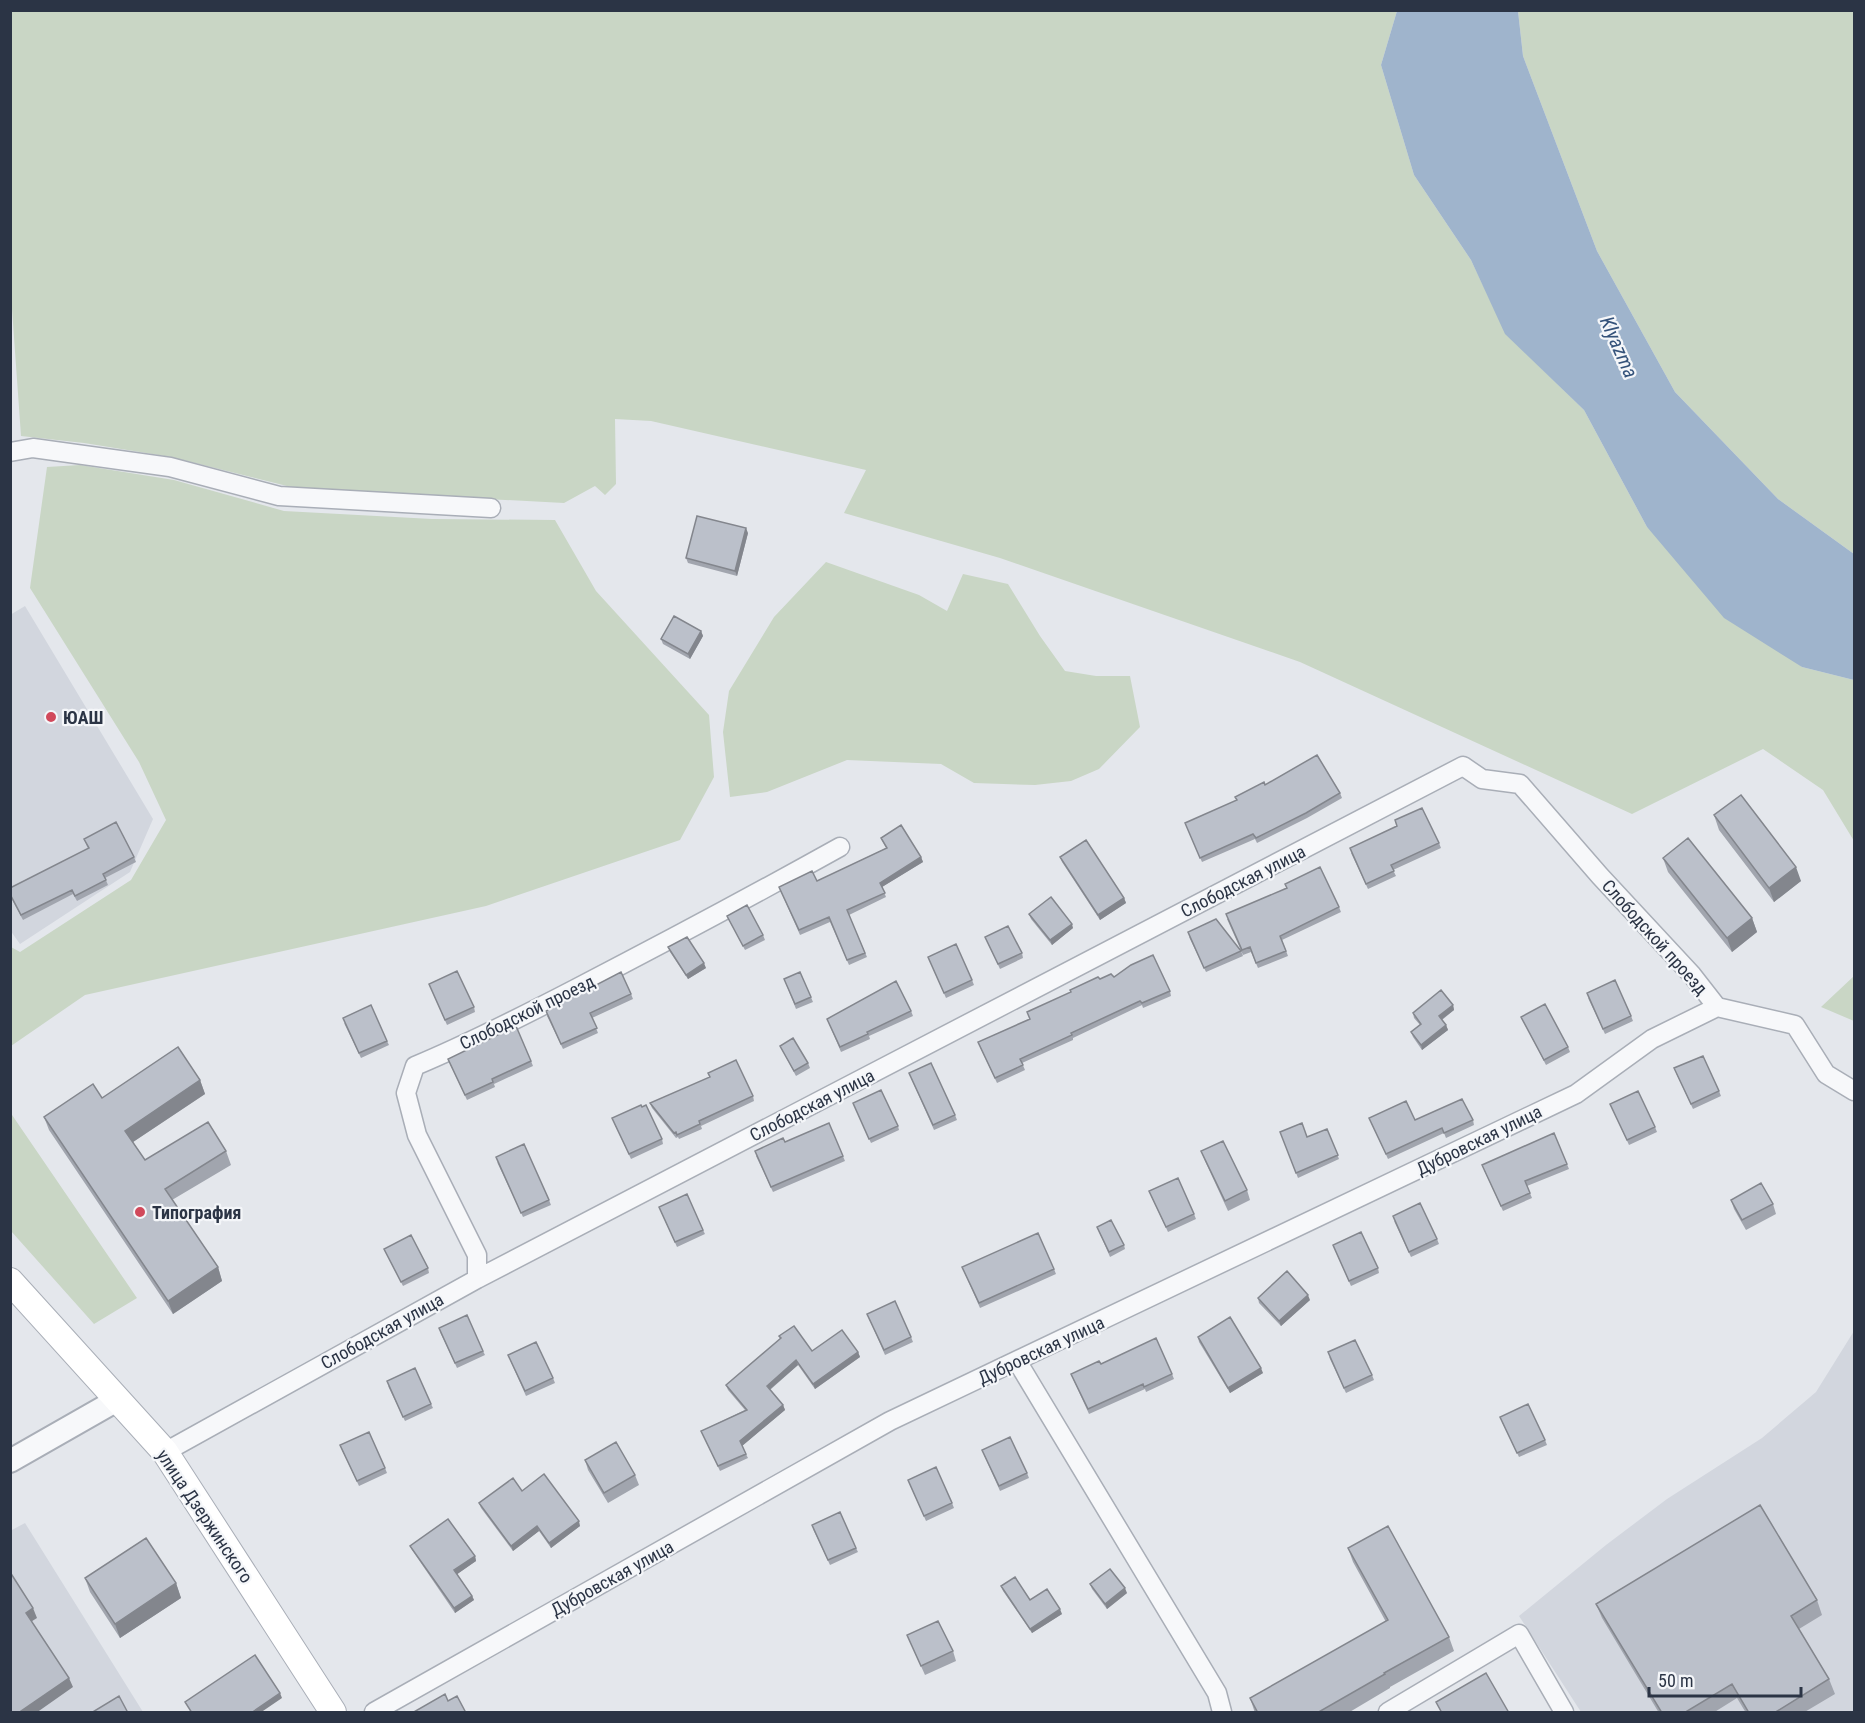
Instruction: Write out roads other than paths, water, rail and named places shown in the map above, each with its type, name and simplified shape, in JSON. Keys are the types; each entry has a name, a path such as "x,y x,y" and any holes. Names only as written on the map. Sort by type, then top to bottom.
{"main road":[{"name":"улица Дзержинского","path":"10,1281 165,1452 333,1713"}],"street":[{"path":"10,452 33,448 170,467 279,496 491,508"},
{"name":"Слободской проезд","path":"1463,766 1482,779 1520,784 1600,876 1692,975 1717,1007 1795,1025 1826,1074 1854,1091"},
{"name":"Слободская улица","path":"165,1452 477,1279 1463,766"},
{"name":"Слободской проезд","path":"477,1279 477,1255 417,1135 406,1093 415,1066 551,1001 688,931 840,847"},
{"name":"Дубровская улица","path":"374,1713 890,1421 1576,1094 1652,1039 1717,1007"},
{"path":"1017,1361 1216,1693 1222,1713"},
{"path":"10,1461 117,1400"},
{"path":"1388,1713 1519,1634 1564,1713"}],"water":[{"name":"Klyazma","path":"1397,11 1518,11 1523,56 1597,251 1675,392 1778,499 1854,554 1854,680 1802,667 1724,618 1647,527 1584,410 1505,334 1471,260 1414,175 1381,65"}],"place":[{"name":"ЮАШ","path":"51,717"},
{"name":"Типография","path":"140,1212"}]}
